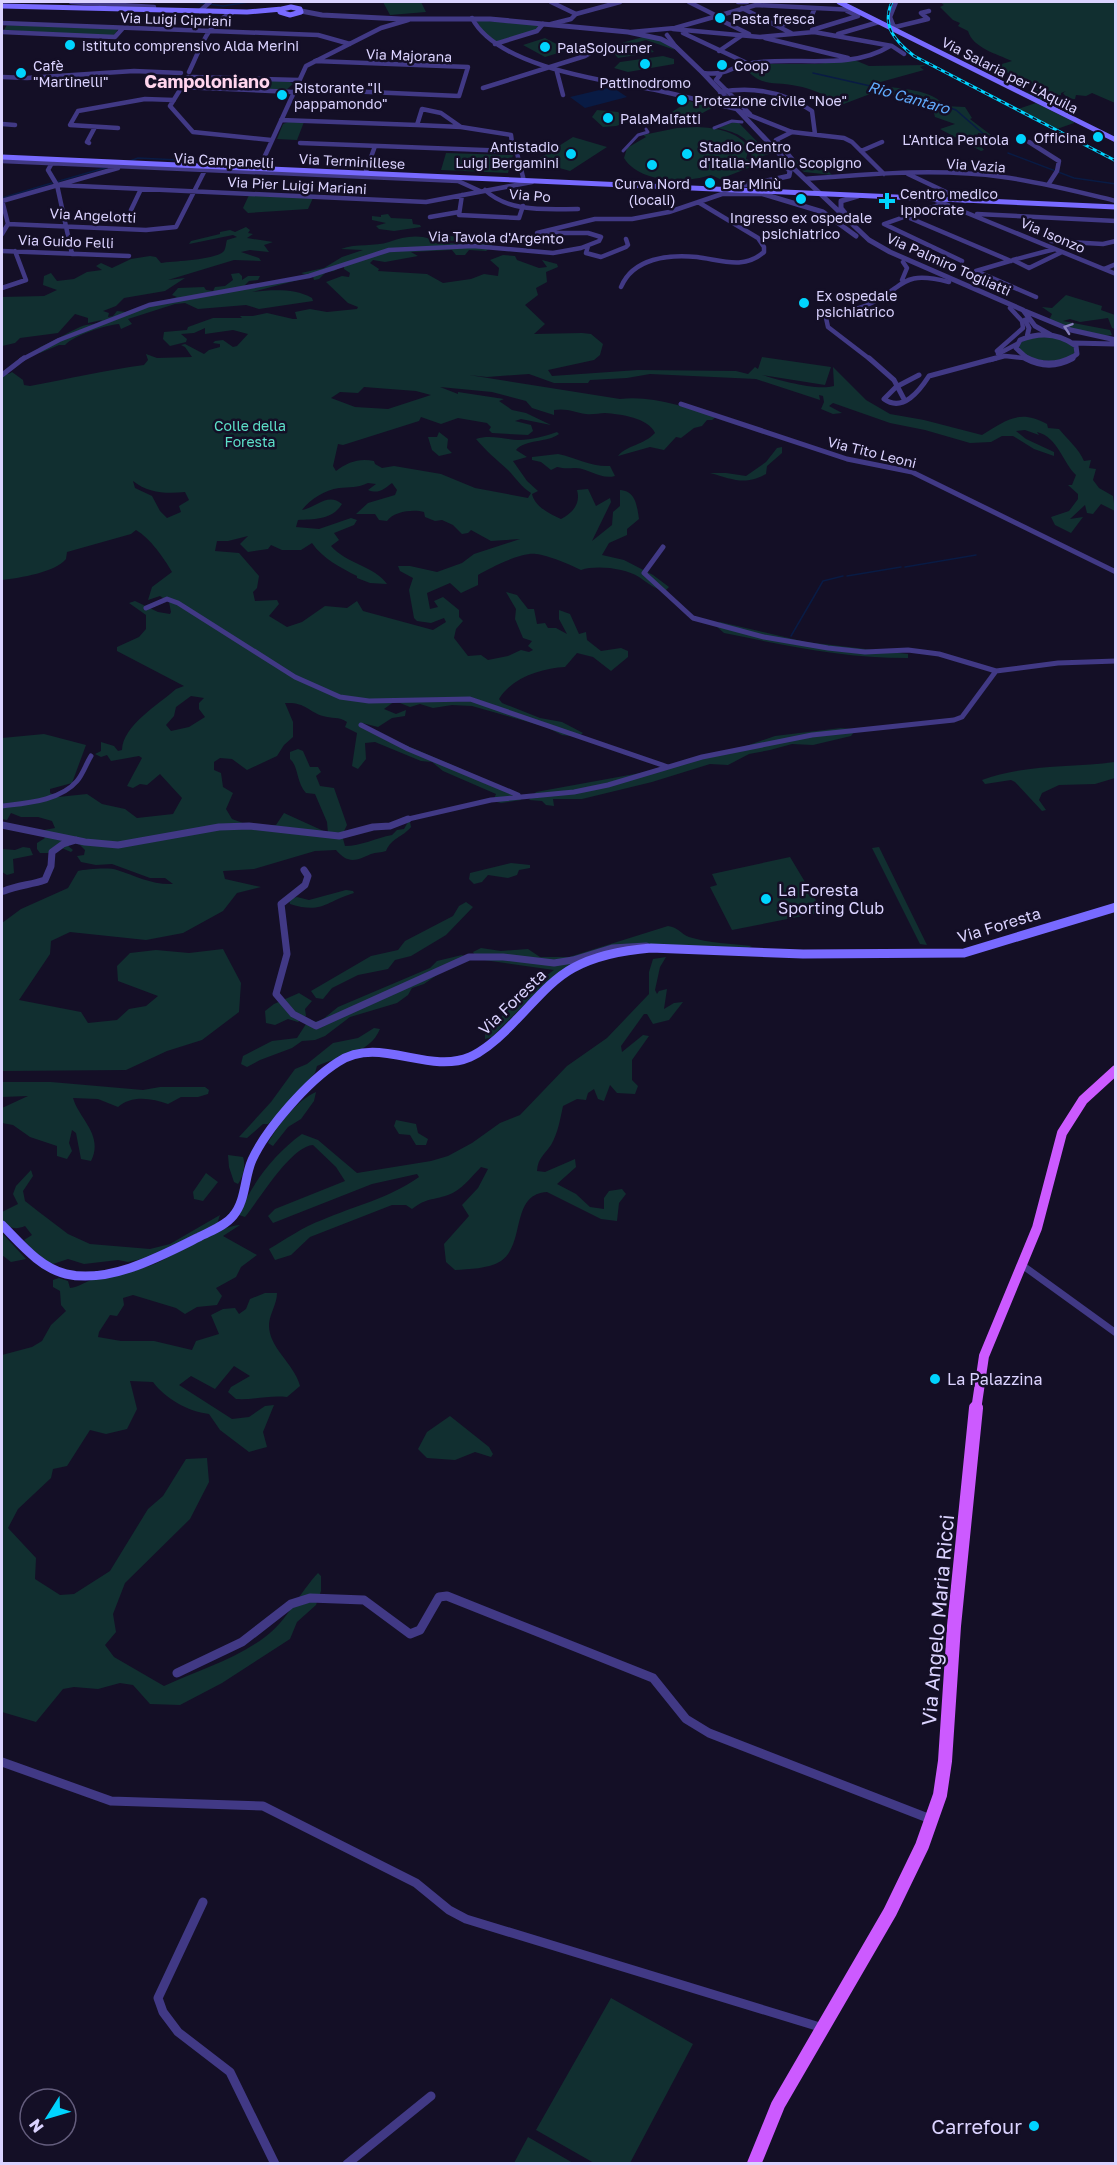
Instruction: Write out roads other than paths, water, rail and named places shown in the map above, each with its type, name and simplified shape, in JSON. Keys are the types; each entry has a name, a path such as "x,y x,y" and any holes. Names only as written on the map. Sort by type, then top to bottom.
{"main road":[{"path":"2,6 232,14 301,8"},
{"name":"Via Salaria per L'Aquila","path":"843,6 893,28 1115,138"},
{"path":"138,10 202,9 247,12 301,8"},
{"name":"Via Terminillese","path":"2,159 231,168 258,166 281,170 476,179 500,184 524,181 821,194"},
{"path":"821,194 933,199 945,202 1116,207"},
{"name":"Via Foresta","path":"2,1225 48,1266 65,1274 81,1276 101,1274 140,1264 165,1254 218,1227 235,1213 251,1161 260,1143 321,1075 342,1059 367,1053 442,1060 470,1058 489,1046 545,989 573,968 622,952 651,948 803,954 955,954 985,948 1087,914 1116,907"},
{"name":"Via Angelo Maria Ricci","path":"754,2163 769,2123 890,1912 933,1820 940,1795 945,1761 954,1626 980,1372 984,1356 1036,1228 1062,1134 1083,1100 1116,1070"}],"street":[{"path":"71,2 186,10"},
{"path":"202,9 210,2"},
{"path":"551,2 562,4 576,14"},
{"path":"570,22 576,14 620,2"},
{"path":"689,2 754,36"},
{"path":"738,2 753,5"},
{"path":"817,2 827,8"},
{"path":"896,2 890,17 893,28 928,19 921,13 929,11"},
{"path":"657,38 666,32 761,3 815,8 843,6 858,16 807,31 760,37"},
{"path":"301,8 391,20"},
{"path":"301,8 322,15 391,20 490,19"},
{"path":"742,8 791,33"},
{"path":"778,27 811,17 815,8"},
{"path":"208,13 216,15 214,23 191,75 181,85 171,108 193,132 271,140"},
{"path":"214,23 223,16 232,14"},
{"path":"258,166 265,160 271,140 306,66 391,20 463,16 548,26"},
{"path":"371,18 380,20 382,25"},
{"path":"397,18 417,19"},
{"path":"472,18 479,32 495,44 557,72 659,90 738,110"},
{"path":"495,44 548,26 570,22 584,28 628,32 666,32"},
{"path":"778,27 797,22"},
{"path":"836,34 879,22"},
{"path":"4,23 2,31 115,37 123,28"},
{"name":"Via Luigi Cipriani","path":"4,23 318,35 350,44"},
{"path":"675,29 760,37 848,59"},
{"path":"675,29 749,64"},
{"path":"807,31 836,34 890,46 904,54"},
{"path":"628,32 657,38 676,47"},
{"path":"666,32 676,47 724,91 790,171 786,177 761,182"},
{"path":"719,51 741,36"},
{"path":"703,73 720,75 749,64 821,63 882,51 890,46"},
{"path":"483,88 585,56 597,49"},
{"name":"Via Majorana","path":"315,61 468,67 459,96 347,91"},
{"path":"557,72 563,94"},
{"path":"2,78 26,80 138,73 299,80"},
{"path":"720,75 716,80 738,110 821,194"},
{"path":"181,76 181,85"},
{"path":"181,85 293,92"},
{"path":"724,91 788,96 812,111 815,134"},
{"path":"417,126 427,94"},
{"path":"430,110 435,95"},
{"path":"118,128 70,125 70,123 78,111 145,99 174,100"},
{"path":"422,109 441,113 461,128"},
{"path":"714,128 746,118 792,132 844,138 884,174"},
{"path":"281,120 461,128 511,135 513,151"},
{"path":"2,124 15,125"},
{"path":"89,143 87,142 95,127"},
{"path":"623,151 638,135 648,132 646,129"},
{"path":"788,162 792,159 776,140 792,132"},
{"path":"861,151 882,142"},
{"path":"1029,142 1057,158 1059,163 1056,173 1048,184"},
{"path":"300,143 513,151 517,153 524,181"},
{"path":"365,174 375,146"},
{"name":"Via Campanelli","path":"2,159 458,181 483,191"},
{"path":"265,160 271,167 281,170"},
{"path":"52,163 48,170 57,185 72,254"},
{"path":"2,234 8,224 2,200 123,166"},
{"path":"196,192 205,170"},
{"name":"Via Vazia","path":"797,171 833,177"},
{"path":"905,173 965,201"},
{"name":"Via Vazia","path":"805,179 905,173 987,176 1048,184 1116,201"},
{"path":"476,179 493,185"},
{"path":"702,189 805,179"},
{"name":"Via Pier Luigi Mariani","path":"57,185 426,202 483,191 500,184 534,182"},
{"path":"483,191 500,184"},
{"path":"725,190 726,187 745,184"},
{"path":"808,194 813,187"},
{"path":"131,210 141,189"},
{"name":"Via Po","path":"483,191 494,200 505,204 578,209"},
{"name":"Via Angelotti","path":"8,224 146,230 176,227 196,192"},
{"path":"757,192 823,212 856,236"},
{"name":"Via Tavola d'Argento","path":"2,375 15,363 59,340 149,305 309,276 389,250 473,246 553,253 589,246 599,241 601,237 588,232 537,233 603,218 640,218 682,209 722,194 766,195"},
{"name":"Via Palmiro Togliatti","path":"821,194 820,198 828,209 871,247 1010,308"},
{"name":"Via Palmiro Togliatti","path":"821,194 864,237 890,252 1023,309 1035,326 1051,335"},
{"path":"459,212 462,195"},
{"path":"864,237 840,204 844,199 866,196"},
{"path":"621,287 633,268 658,260 696,257 725,263 753,260 764,252 764,247 758,238 698,202"},
{"path":"945,202 884,224 962,261"},
{"name":"Via Isonzo","path":"945,202 1116,274"},
{"path":"459,212 459,215 519,218 523,206"},
{"path":"430,217 459,212"},
{"path":"972,214 1116,221"},
{"path":"982,218 988,215"},
{"path":"905,216 1029,268 1062,252"},
{"path":"589,246 586,253 601,257 626,247 628,245 626,239"},
{"path":"1035,241 1094,244 1114,242"},
{"path":"1042,243 1051,241"},
{"path":"1036,297 976,271 978,268 1055,249"},
{"name":"Via Guido Felli","path":"2,251 129,256"},
{"path":"2,288 26,280 15,251"},
{"path":"902,280 907,268 903,262"},
{"path":"1104,269 1116,264"},
{"path":"905,401 900,396 895,380 828,327 825,321 830,316 870,304 902,280 912,276 925,276 949,282"},
{"path":"1010,308 1021,314 1027,321 1029,327 1027,337"},
{"path":"987,358 1022,330 1022,321 1010,308"},
{"path":"1023,309 1071,330 1116,343"},
{"path":"895,380 987,358 1027,337 1051,335 1073,343 1116,343"},
{"path":"1073,343 1077,354"},
{"path":"919,375 896,387 884,399 893,404 905,401 919,394 928,376 1005,356 1024,358 1044,364 1059,364 1095,347 1116,343"},
{"path":"1017,344 1017,351 1024,358"},
{"path":"900,396 915,393 921,377 932,372"},
{"name":"Via Tito Leoni","path":"681,404 847,459 912,472 1116,573"},
{"path":"663,547 644,573 693,618 803,644 846,650 908,650 939,654 996,671 1058,663 1116,661"},
{"path":"146,608 167,599 178,603 295,677 340,697 369,701 470,699 668,767"},
{"path":"2,825 78,840 118,845 219,827 249,826 339,836 374,827 390,826 409,818 445,810 524,795 574,792 702,757 812,735 954,720 962,717 996,671"},
{"path":"361,725 435,761 497,787 524,795"},
{"path":"2,807 41,799 64,791 76,783 91,756"},
{"path":"4,891 20,884 33,884 45,880 50,874 50,852 56,846 78,840"},
{"path":"304,870 308,876 305,885 281,904 287,954 276,994 278,999 300,1019 316,1026 469,957 503,957 554,963 627,946 639,945 651,948"},
{"path":"1022,1265 1116,1333"},
{"path":"177,1673 242,1642 299,1600 330,1597 364,1600 410,1634 420,1629 439,1597 447,1596 653,1678 678,1712 709,1733 933,1820"},
{"path":"2,1762 111,1801 263,1806 416,1883 449,1910 466,1918 780,2017 823,2028"},
{"path":"203,1902 158,1998 168,2023 180,2035 220,2061 230,2072 275,2163"},
{"path":"347,2163 431,2096"}],"water":[{"path":"612,87 627,97 585,108 570,97"}],"waterway":[{"path":"194,2 223,6 249,2"},
{"name":"Rio Cantaro","path":"813,73 919,97 956,110 995,144"},
{"name":"Rio Cantaro","path":"1008,153 1074,178 1116,184"},
{"path":"130,161 138,158 239,163"},
{"path":"56,182 108,167"},
{"path":"2,198 52,183"},
{"path":"905,567 976,555"},
{"path":"847,576 901,567"},
{"path":"791,636 823,581 843,576"}],"railway":[{"path":"892,2 888,18 889,26 896,39 914,56 1116,161"}],"place":[{"name":"Pasta fresca","path":"720,18"},
{"name":"istituto comprensivo Alda Merini","path":"70,45"},
{"name":"PalaSojourner","path":"545,47"},
{"name":"Pattinodromo","path":"645,64"},
{"name":"Coop","path":"722,65"},
{"name":"Cafè \"Martinelli\"","path":"21,73"},
{"name":"Ristorante \"Il pappamondo\"","path":"282,95"},
{"name":"Protezione civile \"Noe\"","path":"682,100"},
{"name":"PalaMalfatti","path":"608,118"},
{"name":"Officina","path":"1098,137"},
{"name":"L'Antica Pentola","path":"1021,139"},
{"name":"Antistadio Luigi Bergamini","path":"571,154"},
{"name":"Stadio Centro d'Italia-Manlio Scopigno","path":"687,154"},
{"name":"Curva Nord (locali)","path":"652,165"},
{"name":"Bar Minù","path":"710,183"},
{"name":"Ingresso ex ospedale psichiatrico","path":"801,199"},
{"name":"Centro medico Ippocrate","path":"887,201"},
{"name":"Ex ospedale psichiatrico","path":"804,303"},
{"name":"La Foresta Sporting Club","path":"766,899"},
{"name":"La Palazzina","path":"935,1379"},
{"name":"Carrefour","path":"1034,2126"}],"district":[{"name":"Campoloniano","path":"207,81"}],"park label":[{"name":"Colle della Foresta","path":"250,433"}]}
